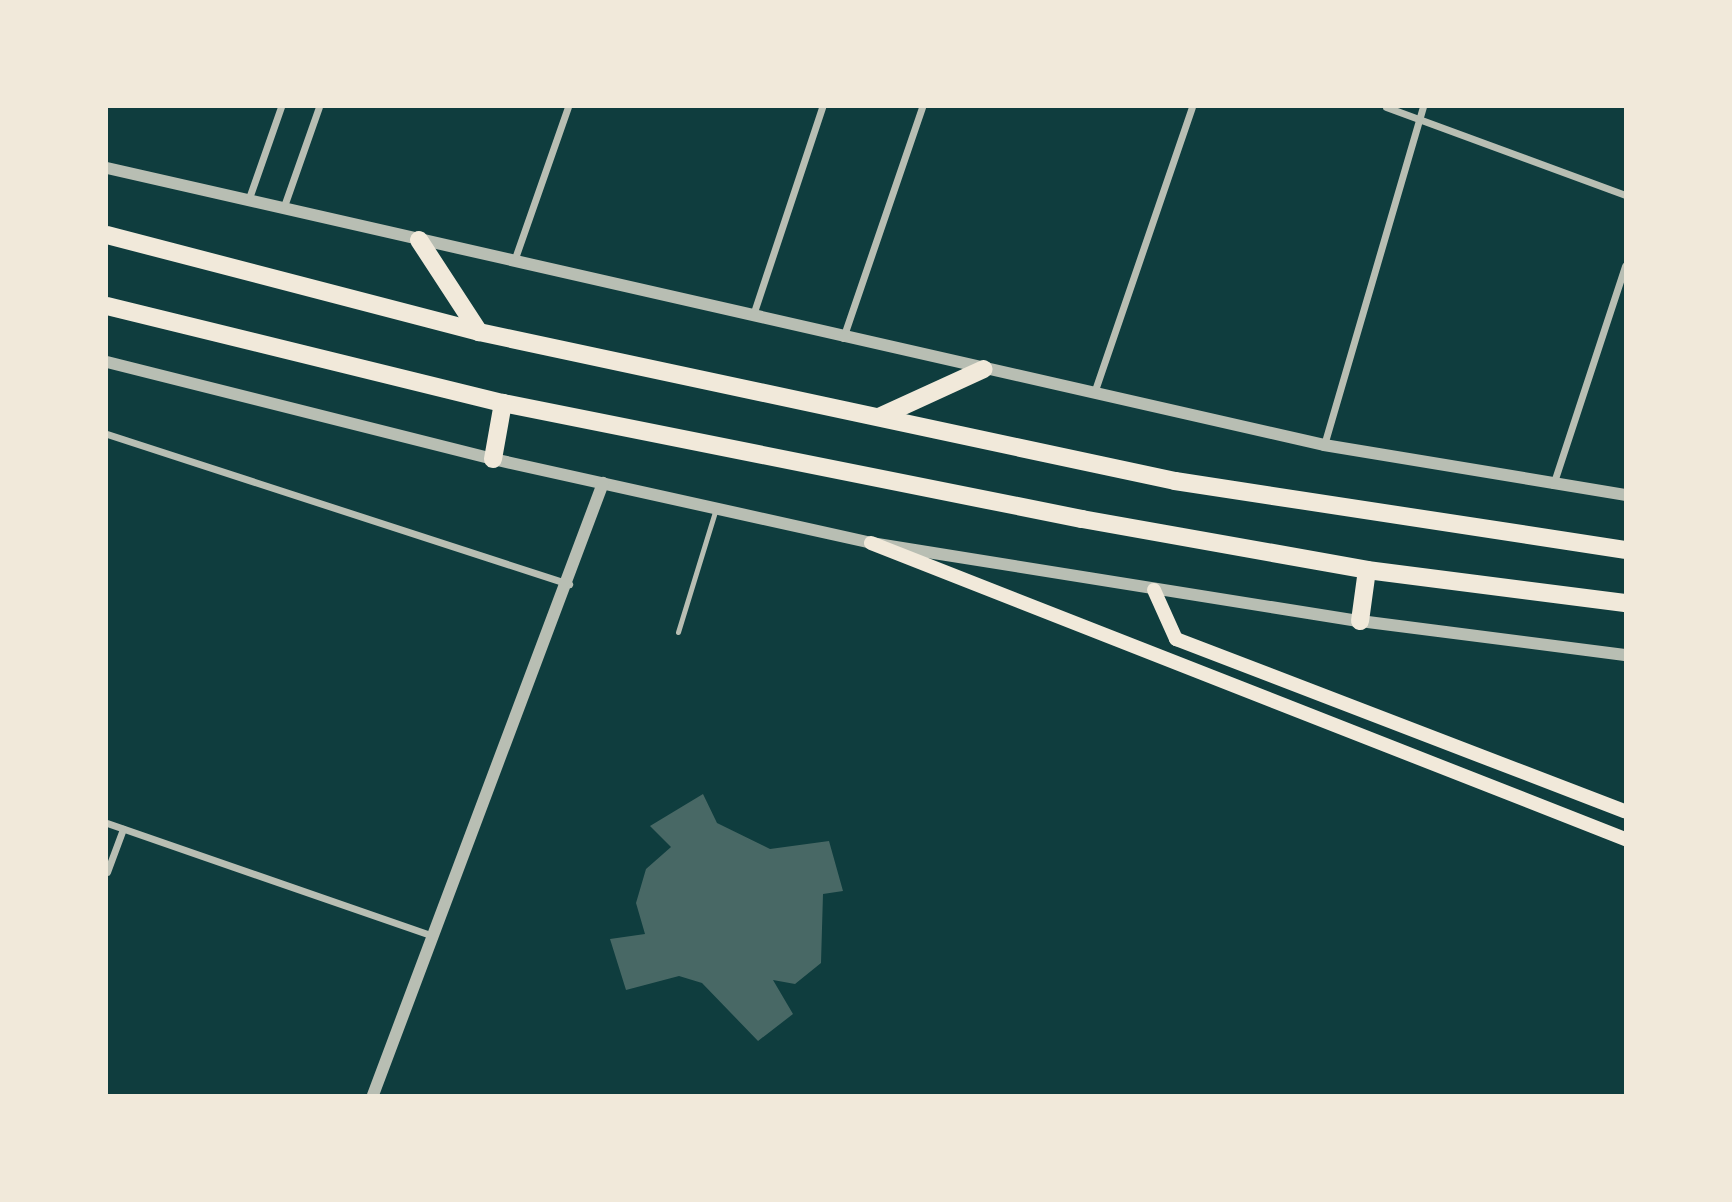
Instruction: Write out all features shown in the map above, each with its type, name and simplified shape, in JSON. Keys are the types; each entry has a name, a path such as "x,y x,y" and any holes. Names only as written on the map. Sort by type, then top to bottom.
{"main road":[{"path":"107,235 480,331 1175,481 1625,550"},
{"path":"419,240 480,331"},
{"path":"107,306 503,403 1367,570 1625,603"},
{"path":"879,417 984,369"},
{"path":"493,460 503,403"},
{"path":"871,543 1625,839"},
{"path":"1360,621 1367,570"},
{"path":"1154,590 1176,639 1625,811"}],"street":[{"path":"248,201 281,107"},
{"path":"283,209 319,107"},
{"path":"514,262 568,107"},
{"path":"752,317 822,107"},
{"path":"843,338 922,107"},
{"path":"1094,393 1192,107"},
{"path":"1386,107 1625,195"},
{"path":"1324,444 1423,107"},
{"path":"107,168 843,338 1324,444 1553,486 1625,495"},
{"path":"1553,486 1625,266"},
{"path":"107,362 493,460 603,483 715,512 871,543 1360,621 1625,654"},
{"path":"107,434 570,584"},
{"path":"373,1095 431,934 570,584 603,483"},
{"path":"107,823 431,934"},
{"path":"107,872 123,829"}],"lane":[{"path":"678,632 715,512"}],"building":[{"path":"703,794 717,823 770,849 829,841 843,891 823,894 821,963 795,984 773,980 793,1014 758,1041 702,983 679,976 626,990 610,939 645,934 636,903 646,869 671,847 650,826"}]}
